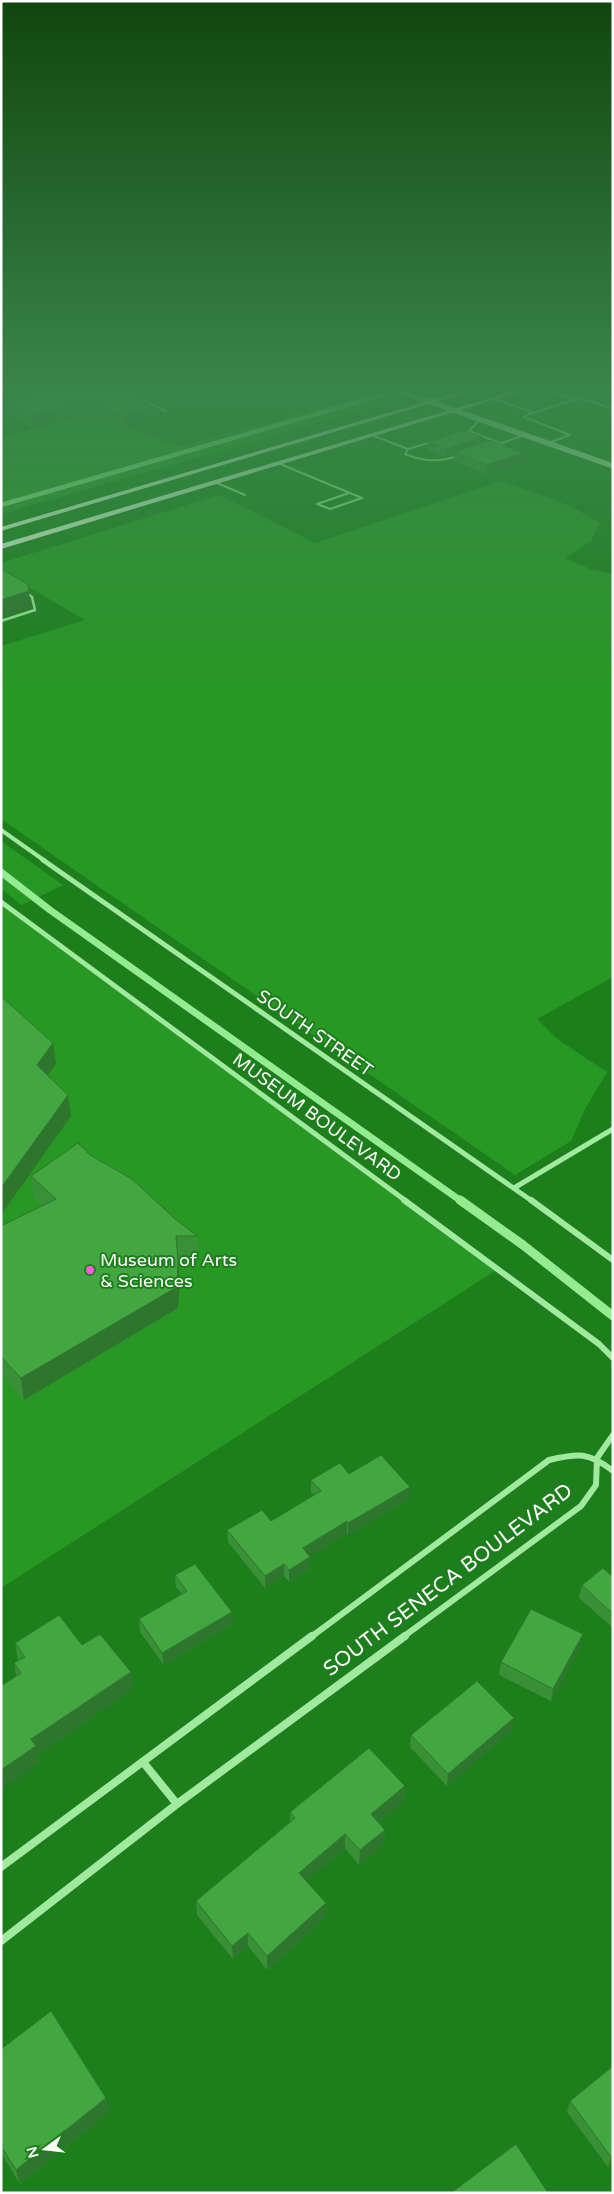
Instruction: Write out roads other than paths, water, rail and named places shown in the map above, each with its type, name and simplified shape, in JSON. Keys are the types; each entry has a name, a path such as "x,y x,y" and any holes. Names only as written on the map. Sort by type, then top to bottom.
{"main road":[{"path":"1,529 139,488"},
{"path":"1,547 199,488"}],"street":[{"name":"SOUTH STREET","path":"1,830 514,1188 613,1260"},
{"name":"MUSEUM BOULEVARD","path":"1,902 575,1326 613,1358"},
{"path":"514,1188 613,1129"},
{"path":"613,1435 597,1458 613,1471"},
{"name":"SOUTH SENECA BOULEVARD","path":"1,1867 549,1460 573,1454 597,1458 596,1485 581,1506 178,1804 1,1941"},
{"path":"143,1762 178,1804"}],"lane":[{"path":"230,488 245,495"},
{"path":"338,488 362,498 330,509 317,504 349,493"},
{"path":"1,621 34,610 32,597 24,592"}],"waterway":[{"path":"1,505 59,488"},
{"path":"1,872 50,910 461,1201"},
{"path":"460,1200 523,1245 613,1316"}],"place":[{"name":"Museum of Arts & Sciences","path":"90,1270"}]}
